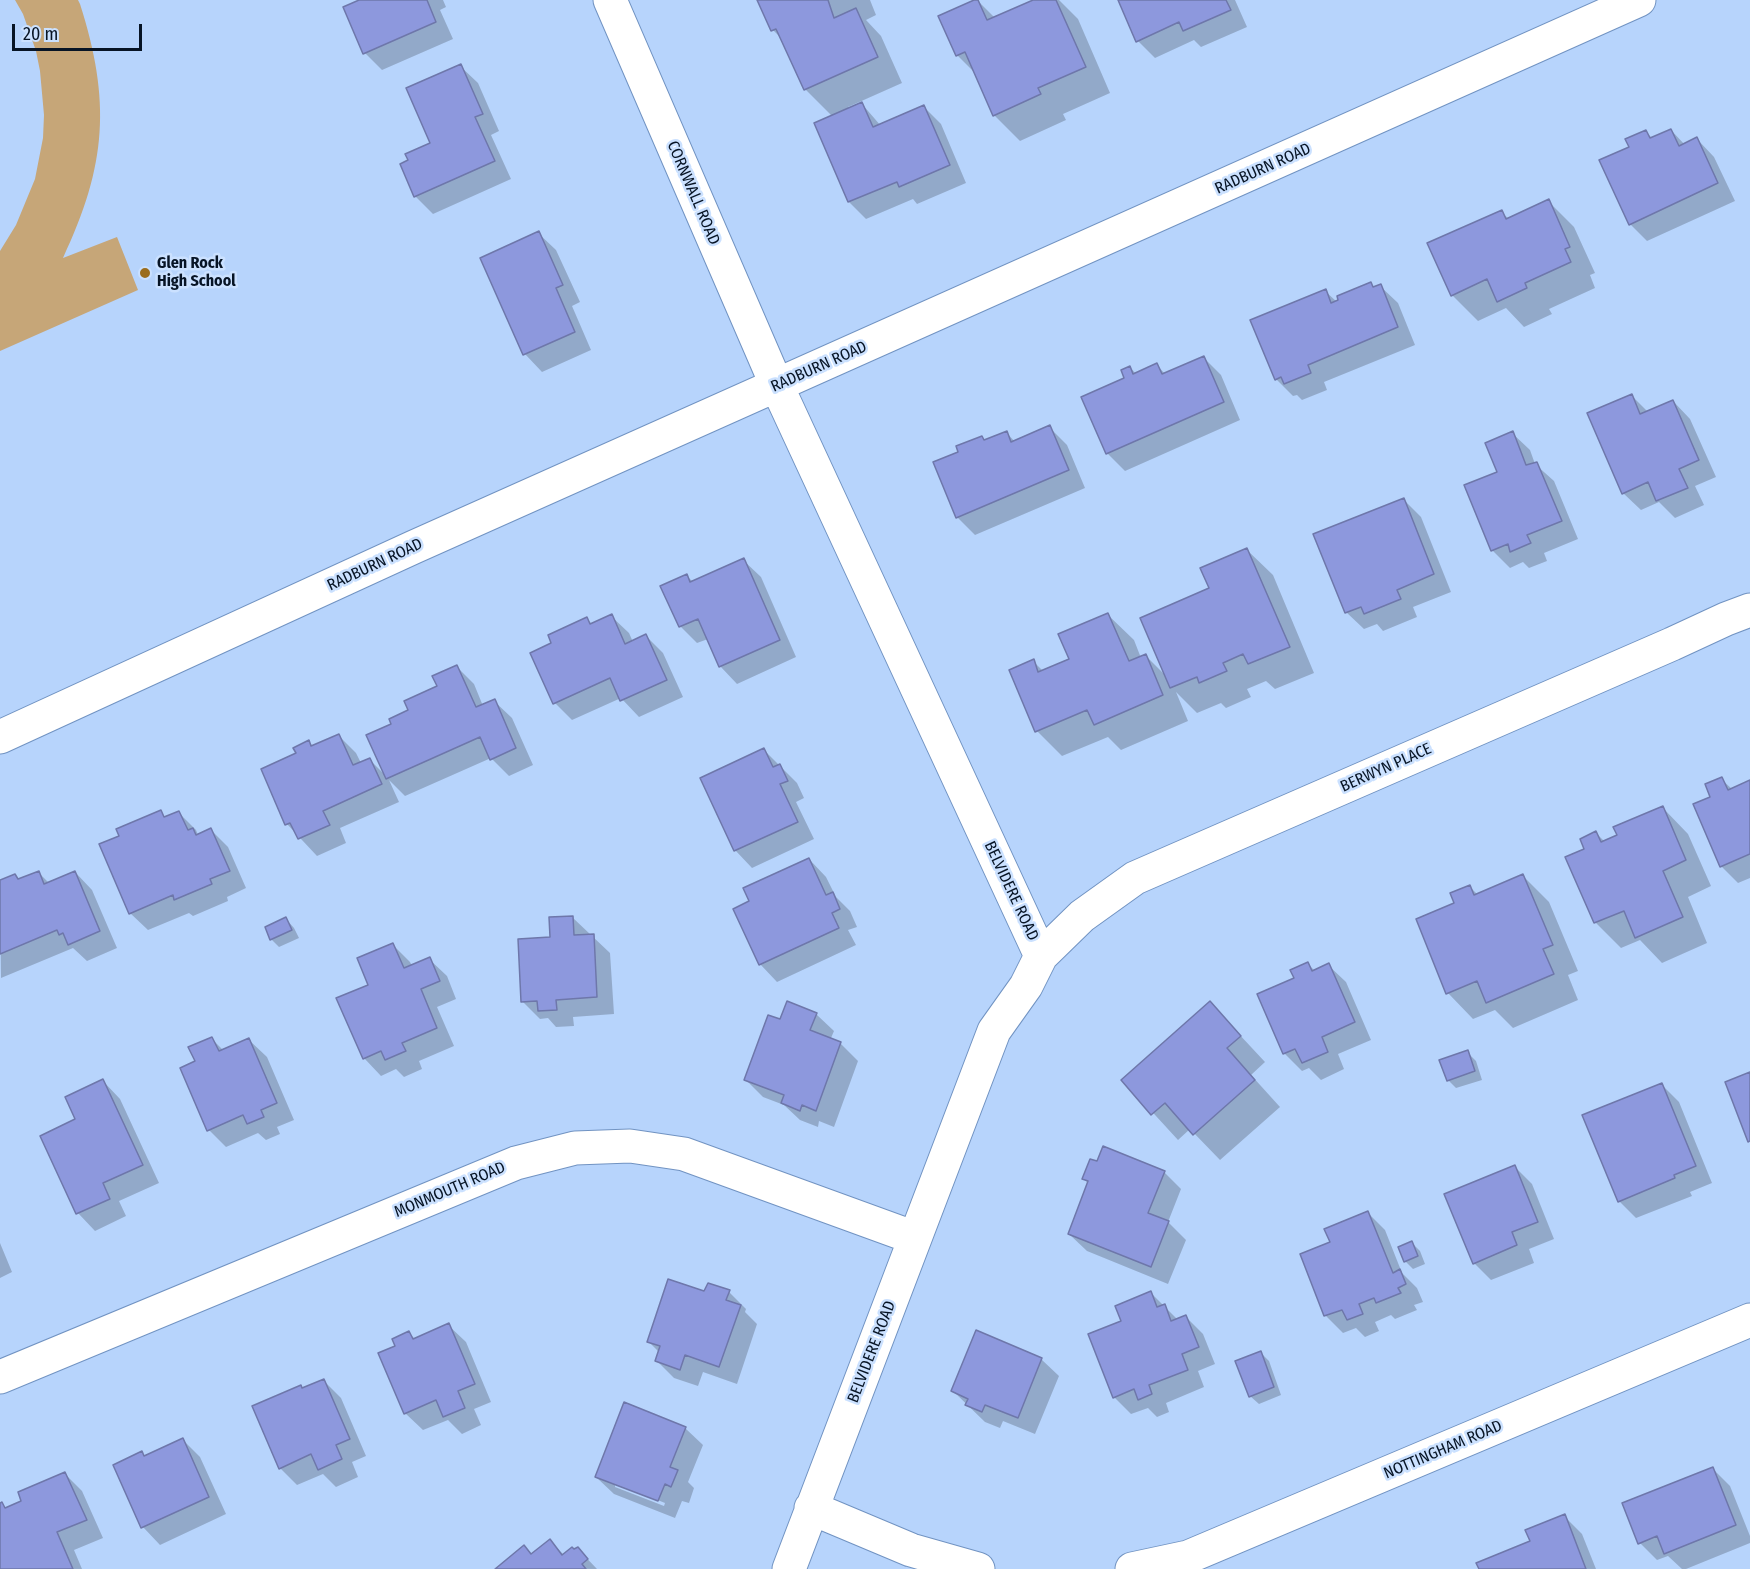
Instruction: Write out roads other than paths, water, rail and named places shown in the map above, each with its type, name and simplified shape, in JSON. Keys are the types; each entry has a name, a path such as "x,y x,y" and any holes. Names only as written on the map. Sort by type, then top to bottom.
{"street":[{"name":"CORNWALL ROAD","path":"610,0 777,386"},
{"name":"RADBURN ROAD","path":"0,737 414,547 1640,0"},
{"name":"BELVIDERE ROAD","path":"777,386 1041,956 1026,986 994,1031 789,1569"},
{"name":"BERWYN PLACE","path":"1041,956 1082,916 1135,878 1750,610"},
{"name":"MONMOUTH ROAD","path":"0,1377 516,1162 574,1148 630,1146 684,1154 915,1238"},
{"name":"NOTTINGHAM ROAD","path":"1132,1569 1188,1557 1750,1320"},
{"path":"812,1509 911,1550 978,1569"}],"place":[{"name":"Glen Rock High School","path":"145,273"}]}
